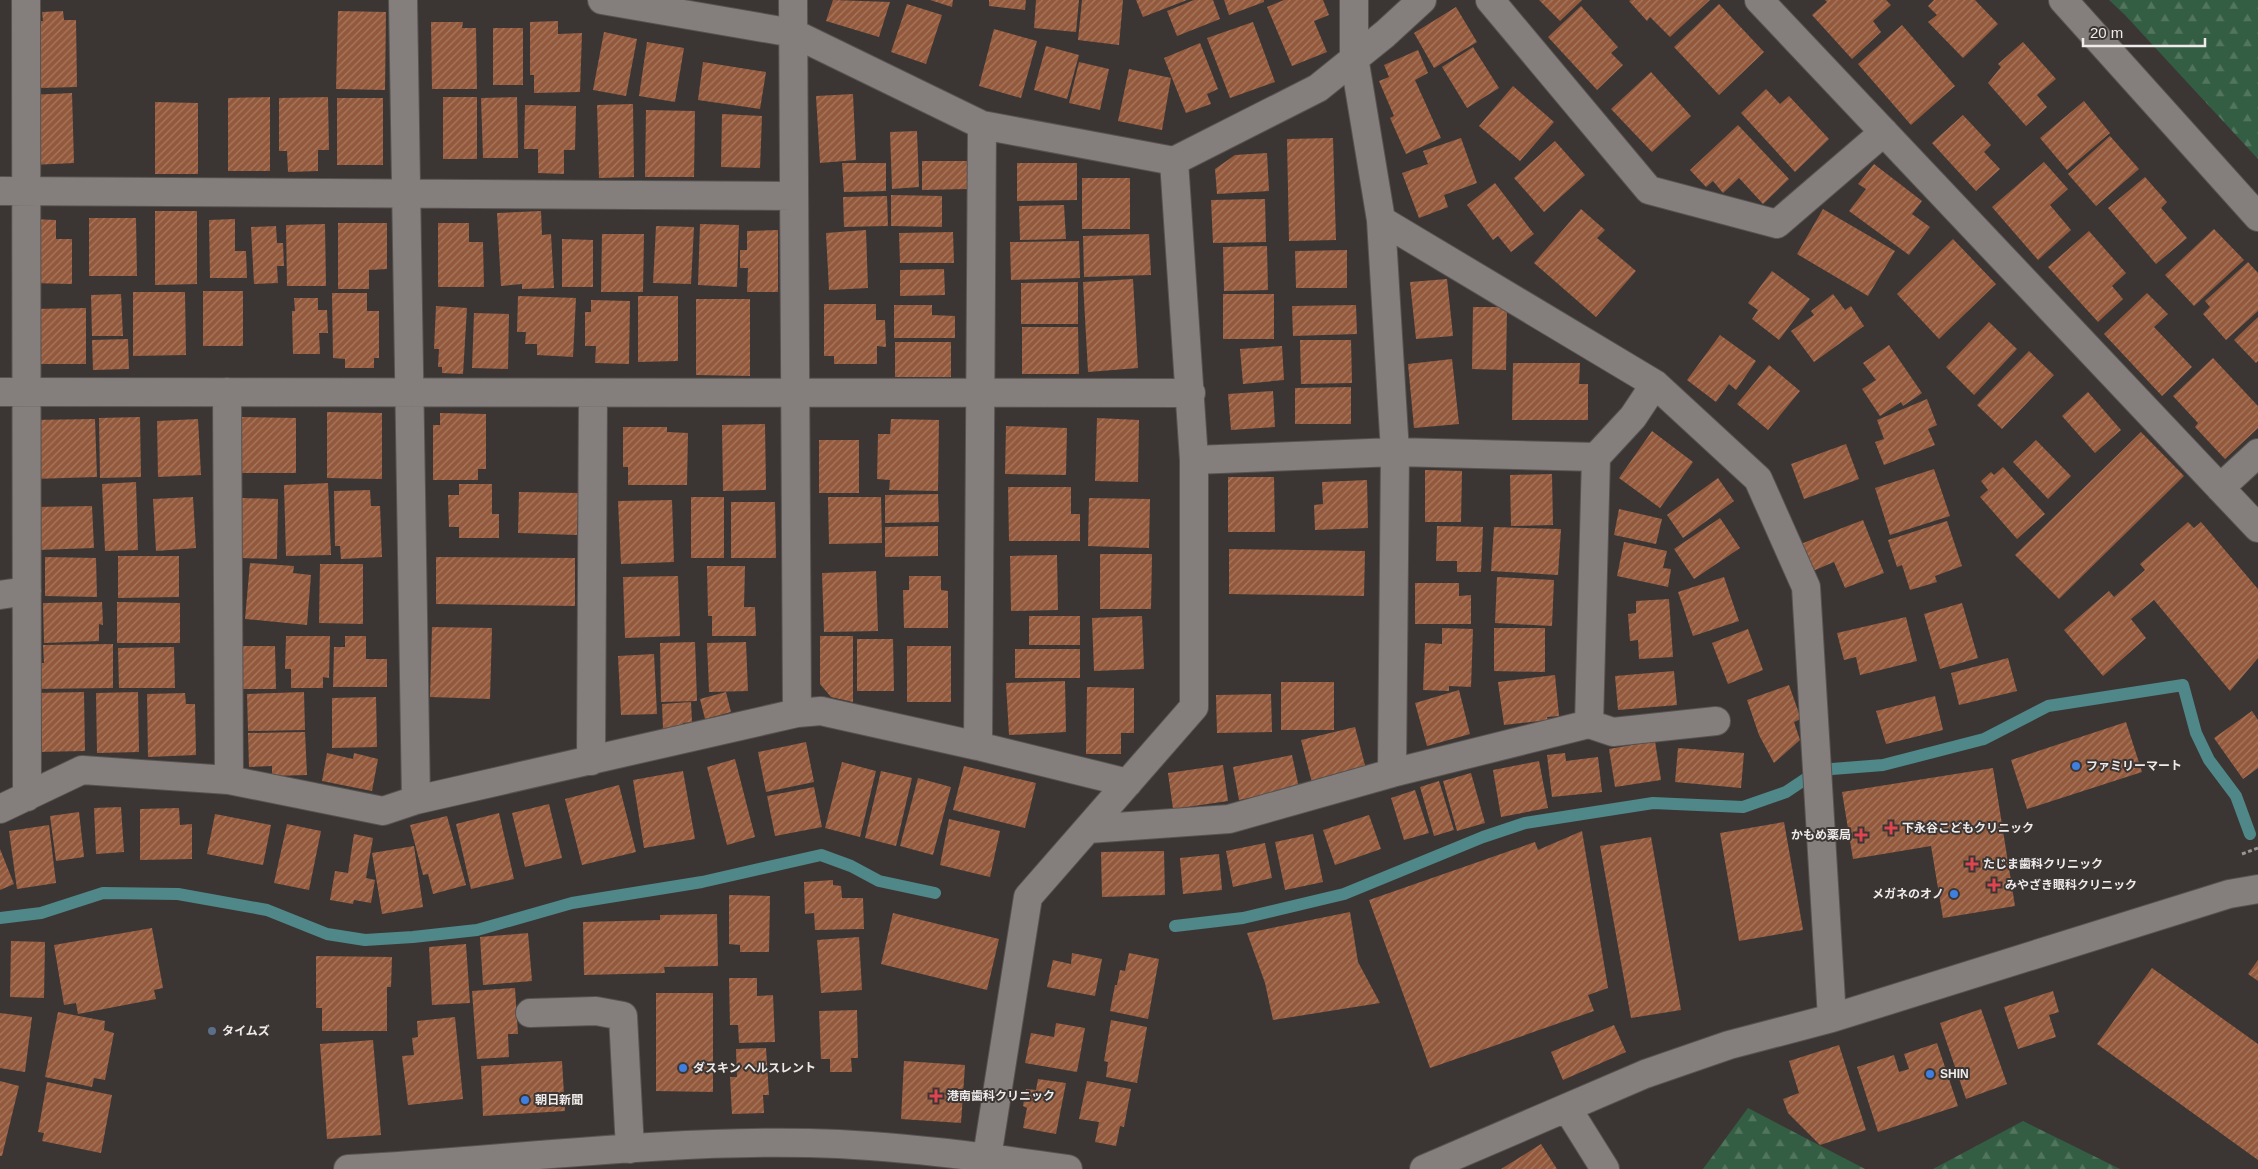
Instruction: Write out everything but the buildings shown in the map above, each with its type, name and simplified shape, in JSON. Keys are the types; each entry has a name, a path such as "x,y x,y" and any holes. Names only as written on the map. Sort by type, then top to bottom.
{"street":[{"path":"26,0 13,191 13,392 27,591 27,797"},
{"path":"403,0 416,800"},
{"path":"602,0 793,34 982,125 1174,161 1318,88 1386,34 1422,0"},
{"path":"793,0 797,713"},
{"path":"1354,0 1354,58 1381,220 1395,452 1392,773"},
{"path":"1490,0 1649,190 1777,224 1884,132"},
{"path":"1759,0 2258,528"},
{"path":"2063,0 2258,217"},
{"path":"978,746 982,125"},
{"path":"987,1158 1028,897 1194,707 1194,460 1174,161"},
{"path":"13,191 794,196"},
{"path":"1381,220 1655,384 1758,480 1806,587 1832,1018"},
{"path":"1590,724 1596,457 1633,416 1655,384"},
{"path":"13,392 1191,393"},
{"path":"227,392 229,780"},
{"path":"591,761 593,392"},
{"path":"1194,460 1395,452 1596,457"},
{"path":"2220,488 2258,453"},
{"path":"0,594 27,591"},
{"path":"0,809 82,770 229,780 383,811 416,800 797,713 821,711 978,746 1128,783"},
{"path":"1088,829 1229,819 1392,773 1590,724 1613,732 1716,720"},
{"path":"1424,1169 1645,1074 1729,1045 1832,1018 2229,894 2258,889"},
{"path":"530,1013 596,1011 623,1016 630,1150"},
{"path":"1567,1108 1604,1169"},
{"path":"348,1169 710,1144 809,1143 878,1146 1068,1169"}],"green space":[{"path":"2109,0 2258,0 2258,159 2125,15"},
{"path":"1748,1108 1865,1169 1703,1169"},
{"path":"2023,1121 2120,1169 1933,1169"}],"waterway":[{"path":"1175,926 1243,918 1344,894 1483,837 1525,823 1653,803 1743,807 1786,792 1810,776 1832,769 1883,765 1984,739 2048,706 2183,685 2196,733 2209,760 2236,796 2250,834"},
{"path":"0,918 41,913 103,893 178,894 267,910 327,934 365,940 413,937 477,930 572,903 702,882 821,855 851,866 879,881 935,893"}],"place":[{"name":"ファミリーマート","path":"2076,766"},
{"name":"下永谷こどもクリニック","path":"1891,828"},
{"name":"かもめ薬局","path":"1861,835"},
{"name":"たじま歯科クリニック","path":"1972,864"},
{"name":"みやざき眼科クリニック","path":"1994,885"},
{"name":"メガネのオノ","path":"1954,894"},
{"name":"タイムズ","path":"212,1031"},
{"name":"ダスキン ヘルスレント","path":"683,1068"},
{"name":"SHIN","path":"1930,1074"},
{"name":"港南歯科クリニック","path":"936,1096"},
{"name":"朝日新聞","path":"525,1100"}]}
